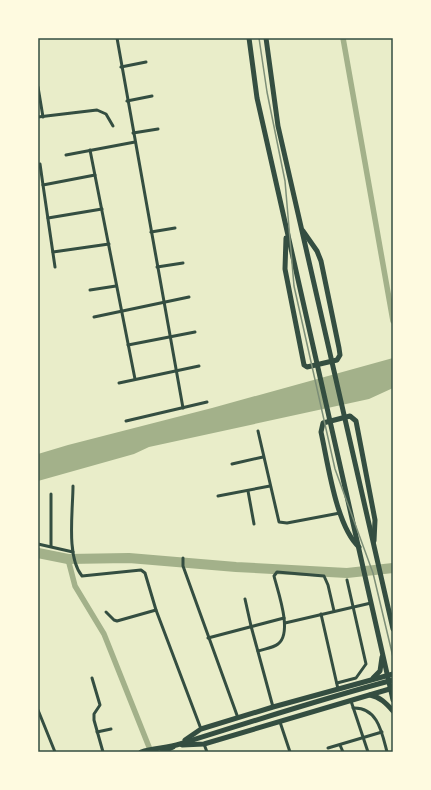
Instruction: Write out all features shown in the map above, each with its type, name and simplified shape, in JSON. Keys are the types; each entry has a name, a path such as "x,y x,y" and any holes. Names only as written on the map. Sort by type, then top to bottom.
{"main road":[{"path":"249,38 257,98 360,548 382,652 390,675 393,700"},
{"path":"266,38 278,126 355,470 393,629"},
{"path":"287,233 284,269 304,365 307,367 337,360 340,355 339,348 321,261 312,243 301,229"},
{"path":"360,548 349,535 340,513 321,428 323,423 350,416 356,421 375,520 374,545"},
{"path":"367,681 376,676 380,671 382,652"},
{"path":"178,745 201,729 337,686 346,687 390,675"},
{"path":"162,752 201,736 393,680"},
{"path":"346,687 354,694 351,700"},
{"path":"141,752 157,747 204,744 392,689"},
{"path":"370,695 386,702 393,711"}],"street":[{"path":"116,38 183,408"},
{"path":"121,67 146,62"},
{"path":"38,87 43,117"},
{"path":"127,100 152,96"},
{"path":"38,117 103,111 110,118 113,126"},
{"path":"133,133 158,129"},
{"path":"66,155 135,142"},
{"path":"90,150 135,379"},
{"path":"40,164 55,267"},
{"path":"43,185 95,175"},
{"path":"48,218 102,209"},
{"path":"151,232 175,228"},
{"path":"52,252 109,244"},
{"path":"157,267 183,263"},
{"path":"90,290 116,286"},
{"path":"94,317 189,297"},
{"path":"128,345 195,332"},
{"path":"119,383 199,366"},
{"path":"126,421 207,402"},
{"path":"258,432 278,520 282,523 340,513"},
{"path":"232,464 263,457"},
{"path":"73,486 73,552 75,564 82,576 144,571 156,610 201,729"},
{"path":"218,496 270,486"},
{"path":"248,491 254,524"},
{"path":"51,494 51,546"},
{"path":"38,544 73,552"},
{"path":"182,560 208,638 238,718"},
{"path":"258,651 278,645 284,638 285,623 274,576 277,572 280,571 324,576 334,611"},
{"path":"321,614 337,686 356,678 366,664 348,580"},
{"path":"245,599 273,707"},
{"path":"285,623 372,602"},
{"path":"106,612 117,621 156,610"},
{"path":"208,638 284,618"},
{"path":"92,678 100,705 94,714 97,732 104,752"},
{"path":"351,700 368,752"},
{"path":"353,708 361,708 370,713 376,720 382,732 387,752"},
{"path":"38,710 54,752"},
{"path":"279,721 290,752"},
{"path":"97,732 111,729"},
{"path":"328,748 382,732"},
{"path":"204,744 207,752"},
{"path":"340,745 343,752"}],"shaded area":[{"path":"393,358 393,388 369,399 149,447 134,454 38,481 38,454"}],"waterway":[{"path":"343,38 393,321"},
{"path":"38,553 68,559 129,558 236,567 347,573 393,568"},
{"path":"68,559 75,586 104,634 151,752"}],"railway":[{"path":"259,38 267,92 285,181 294,286 335,469 373,573 393,657"}]}
